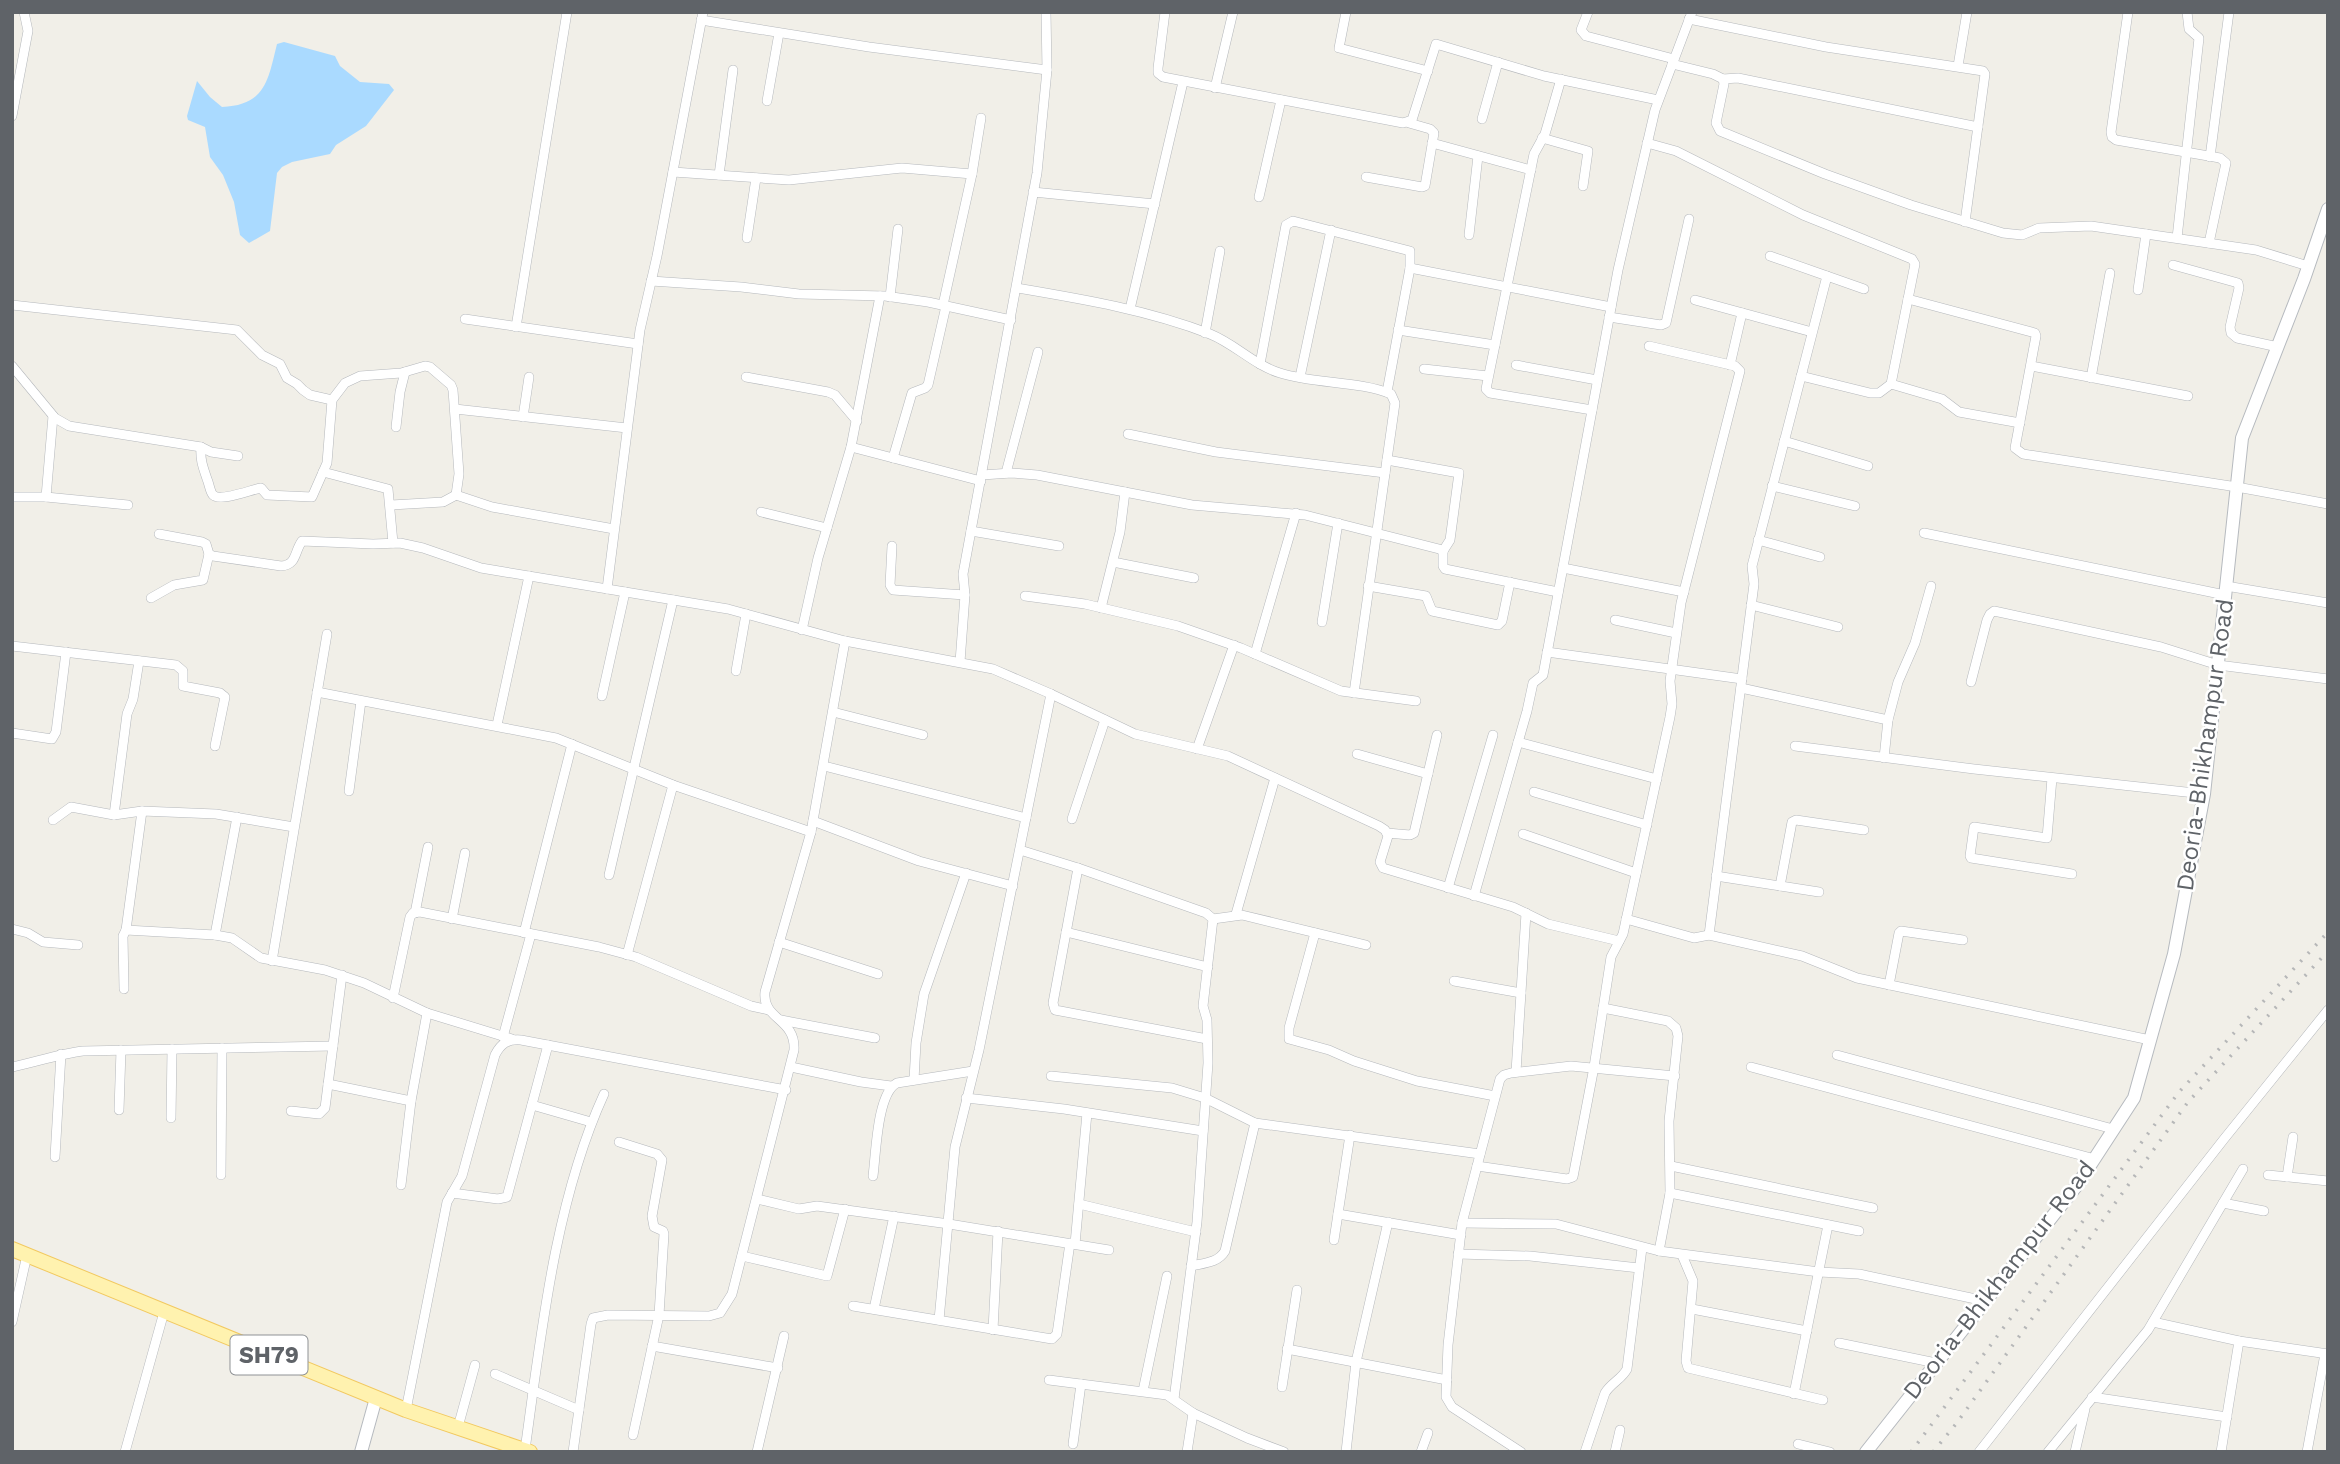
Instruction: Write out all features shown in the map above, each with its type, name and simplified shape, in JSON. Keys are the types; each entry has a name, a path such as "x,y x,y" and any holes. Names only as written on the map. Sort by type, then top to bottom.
{"main road":[{"name":"Deoria-Bhikhampur Road","path":"1866,1452 2078,1184 2134,1098 2175,954 2204,794 2242,438 2328,209"},
{"name":"SH79","path":"12,1249 406,1410 527,1451"},
{"path":"361,1452 376,1398"}],"street":[{"path":"12,116 28,31 24,12"},
{"path":"516,327 567,12"},
{"path":"960,663 965,595 963,574 1017,288 1044,119 1046,12"},
{"path":"1166,12 1158,73 1163,77 1409,123 1433,130 1426,183 1422,187 1366,177"},
{"path":"1215,88 1233,12"},
{"path":"1346,12 1339,48 1428,71"},
{"path":"1958,66 1967,12"},
{"path":"2128,12 2112,137 2116,140 2224,160 2227,167 2209,243"},
{"path":"2177,238 2199,38 2189,29 2187,12"},
{"path":"2210,157 2229,12"},
{"path":"1584,13 1581,30 1586,36 1723,79 1738,78 1978,127"},
{"path":"607,589 638,344 702,16 779,33 1047,70"},
{"path":"1474,895 1533,682 1543,676 1610,312 1647,143 1658,100 1691,16 1826,47 1979,69 1985,74 1965,222"},
{"path":"767,101 779,33"},
{"path":"1409,123 1436,44 1561,79 1658,100"},
{"path":"1482,119 1497,62"},
{"path":"719,175 733,70"},
{"path":"1561,79 1542,138 1536,148 1486,389 1490,393 1592,410"},
{"path":"1723,79 1716,123 1720,131 1910,205 2014,235 2039,228 2073,225 2256,250 2308,266"},
{"path":"1130,309 1183,82"},
{"path":"1259,197 1281,100"},
{"path":"893,458 912,393 928,385 981,118"},
{"path":"1542,138 1588,151 1583,186"},
{"path":"1432,143 1531,170"},
{"path":"1647,143 1676,151 1803,215 1912,259 1915,264 1891,384 1879,393 1870,393 1801,376"},
{"path":"1469,235 1478,156"},
{"path":"673,172 796,180 902,168 972,174"},
{"path":"747,239 756,178"},
{"path":"1034,192 1154,204"},
{"path":"1410,268 1508,287 1661,325 1666,323 1689,219"},
{"path":"1260,364 1286,225 1293,221 1407,250 1412,254 1387,392"},
{"path":"802,630 827,528 851,447 898,229"},
{"path":"1300,377 1331,230"},
{"path":"2138,290 2146,234"},
{"path":"1205,332 1220,251"},
{"path":"1770,256 1864,289"},
{"path":"2173,265 2238,283 2231,333 2238,338 2278,347"},
{"path":"2091,378 2110,273"},
{"path":"1709,935 1754,584 1752,566 1828,276"},
{"path":"651,281 799,294 885,296 1011,320"},
{"path":"1017,288 1130,309 1205,332 1284,375 1387,392 1394,397 1354,692"},
{"path":"1908,299 2031,330 2036,336 2015,448 2023,454 2328,504"},
{"path":"1695,300 1812,332"},
{"path":"12,305 237,330 262,355 281,364 287,378 303,390 310,395 332,400"},
{"path":"1730,365 1742,313"},
{"path":"466,319 638,344"},
{"path":"1398,330 1495,345"},
{"path":"1477,1166 1571,1179 1573,1177 1594,1068 1611,957 1626,919 1657,779 1672,704 1669,689 1671,669 1684,593 1740,371 1730,365 1649,346"},
{"path":"1006,473 1038,352"},
{"path":"1516,365 1597,380"},
{"path":"12,366 53,416 69,426 201,447 212,452 237,456"},
{"path":"2031,366 2188,397"},
{"path":"201,447 201,468 212,494 216,497 230,498 239,492 261,488 267,495 309,498 315,494 328,457 332,400 345,383 360,376 430,367 451,385 458,474 456,495"},
{"path":"1424,369 1488,376"},
{"path":"396,427 405,372"},
{"path":"523,417 529,377"},
{"path":"746,377 828,392 835,395 857,421"},
{"path":"1891,384 1942,400 1959,412 2020,423"},
{"path":"455,410 627,428"},
{"path":"46,497 53,416"},
{"path":"1129,434 1216,452 1385,473"},
{"path":"1784,441 1868,466"},
{"path":"851,447 981,478 1006,473 1037,475 1192,505 1296,513 1444,551"},
{"path":"1387,460 1459,473 1450,540 1444,551 1445,569 1558,592"},
{"path":"323,472 386,487 389,490 393,543"},
{"path":"1772,486 1855,506"},
{"path":"1101,608 1120,532 1125,492"},
{"path":"391,505 443,502 456,495 492,506 614,530"},
{"path":"12,497 46,497 128,505"},
{"path":"761,512 827,528"},
{"path":"1255,654 1296,513"},
{"path":"1322,622 1338,523"},
{"path":"971,531 1059,546"},
{"path":"1924,533 2226,591 2328,603"},
{"path":"151,598 174,585 202,580 209,554 206,544 202,542 159,534"},
{"path":"1758,540 1820,557"},
{"path":"209,554 289,566 302,541 393,543 423,548 481,568 746,614 845,641 993,669 1135,734 1228,756 1379,826 1387,833 1414,833 1437,735"},
{"path":"892,546 890,584 893,590 965,595"},
{"path":"1113,562 1194,578"},
{"path":"1563,568 1684,593"},
{"path":"497,725 529,576"},
{"path":"1368,586 1426,596 1432,611 1498,625 1502,621 1510,582"},
{"path":"1884,758 1888,720 1898,682 1915,643 1931,586"},
{"path":"602,696 625,592"},
{"path":"1025,596 1101,608 1178,626 1234,645 1328,686 1416,701"},
{"path":"609,875 673,600"},
{"path":"1751,605 1838,627"},
{"path":"1971,682 1987,620 1994,611 2161,647 2218,665 2328,679"},
{"path":"736,671 746,614"},
{"path":"1615,620 1676,633"},
{"path":"272,961 327,634"},
{"path":"573,1452 593,1318 608,1315 709,1315 720,1312 732,1294 791,1066 795,1039 792,1031 769,1010 764,1001 765,992 812,827 845,641"},
{"path":"1197,749 1234,645"},
{"path":"12,646 176,665 183,671 183,686 224,694 215,746"},
{"path":"12,733 52,739 56,732 66,652"},
{"path":"1547,652 1671,669 1888,720"},
{"path":"114,815 127,714 133,699 139,661"},
{"path":"317,692 534,732 572,744 673,785 1013,886"},
{"path":"939,1320 955,1147 1013,886 1051,694"},
{"path":"349,791 361,701"},
{"path":"833,712 923,735"},
{"path":"1072,819 1105,720"},
{"path":"1448,888 1493,735"},
{"path":"1518,742 1657,779"},
{"path":"406,1410 444,1213 462,1176 495,1055 507,1038 572,744"},
{"path":"1795,746 2204,794"},
{"path":"1357,754 1428,774"},
{"path":"824,766 1026,818"},
{"path":"1236,914 1275,778"},
{"path":"2052,778 2047,838 1974,827 1970,856 2072,874"},
{"path":"628,955 673,785"},
{"path":"1534,792 1647,825"},
{"path":"53,820 71,807 114,815 142,811 201,813 294,827"},
{"path":"124,989 123,936 142,811"},
{"path":"215,935 237,817"},
{"path":"1780,886 1792,822 1796,820 1864,830"},
{"path":"1387,833 1388,838 1380,862 1383,868 1513,907 1548,924 1619,942"},
{"path":"1522,834 1636,873"},
{"path":"393,998 410,917 415,913 428,847"},
{"path":"1020,850 1206,913 1213,919"},
{"path":"452,919 465,853"},
{"path":"1078,868 1053,1003 1055,1010 1207,1040"},
{"path":"914,1080 917,1034 924,994 966,873"},
{"path":"1716,876 1819,892"},
{"path":"415,913 628,955 751,1006 769,1010"},
{"path":"1213,919 1236,914 1366,945"},
{"path":"1516,1072 1526,914"},
{"path":"1174,1399 1196,1232 1207,1040 1207,1020 1203,1006 1213,919"},
{"path":"1626,919 1694,938 1709,935 1779,950 1857,978 2150,1040"},
{"path":"12,929 28,933 43,942 78,945"},
{"path":"126,930 232,938 255,954 272,961 342,975 427,1013 507,1038 786,1090"},
{"path":"1889,985 1901,931 1963,940"},
{"path":"1066,932 1208,967"},
{"path":"1315,933 1289,1028 1289,1039 1329,1050 1409,1079 1495,1096"},
{"path":"779,942 878,974"},
{"path":"290,1111 319,1114 323,1112 342,975"},
{"path":"1454,981 1521,993"},
{"path":"1603,1008 1668,1021 1676,1028 1678,1036 1669,1121 1670,1194 1658,1251"},
{"path":"1979,1452 2328,1010"},
{"path":"401,1185 411,1101 427,1013"},
{"path":"780,1020 876,1038"},
{"path":"452,1193 498,1199 507,1197 548,1045"},
{"path":"12,1067 48,1060 61,1054 121,1050 333,1046"},
{"path":"221,1175 222,1048"},
{"path":"171,1118 172,1049"},
{"path":"119,1110 121,1050"},
{"path":"55,1157 61,1054"},
{"path":"1837,1055 2113,1129"},
{"path":"791,1066 891,1086 973,1071"},
{"path":"1521,1452 1452,1407 1446,1397 1448,1345 1462,1223 1495,1096 1504,1075 1516,1072 1571,1066 1675,1076"},
{"path":"1751,1067 2095,1158"},
{"path":"1051,1076 1158,1086 1205,1098 1255,1123 1480,1154"},
{"path":"328,1084 411,1101"},
{"path":"873,1176 883,1103 891,1086"},
{"path":"527,1451 533,1390 558,1237 591,1122 604,1094"},
{"path":"966,1098 1203,1131"},
{"path":"532,1104 591,1122"},
{"path":"853,1306 1055,1338 1079,1204 1087,1113"},
{"path":"1191,1266 1216,1261 1225,1251 1255,1123"},
{"path":"1334,1240 1350,1135"},
{"path":"2287,1177 2293,1137"},
{"path":"619,1142 657,1154 662,1160 652,1216 654,1227 664,1234 659,1315 633,1435"},
{"path":"1671,1166 1873,1208"},
{"path":"2048,1452 2153,1322 2243,1169"},
{"path":"2268,1175 2328,1181"},
{"path":"1670,1194 1859,1231"},
{"path":"757,1199 799,1209 817,1206 845,1209 1109,1250"},
{"path":"2223,1203 2264,1211"},
{"path":"1079,1204 1196,1232"},
{"path":"742,1256 827,1276 845,1209"},
{"path":"1338,1214 1461,1235"},
{"path":"874,1309 894,1216"},
{"path":"1346,1452 1356,1362 1388,1223"},
{"path":"1462,1223 1556,1224 1658,1251 1819,1272 1859,1274 1985,1301"},
{"path":"1794,1394 1828,1225"},
{"path":"993,1330 998,1231"},
{"path":"1585,1452 1605,1394 1627,1369 1642,1248"},
{"path":"1458,1254 1530,1256 1639,1268"},
{"path":"12,1322 27,1255"},
{"path":"1682,1255 1692,1277 1692,1309 1686,1361 1688,1368 1823,1400"},
{"path":"1143,1391 1167,1276"},
{"path":"1282,1387 1297,1290"},
{"path":"1692,1309 1807,1331"},
{"path":"125,1452 164,1312"},
{"path":"2153,1322 2239,1341 2326,1354 2306,1452"},
{"path":"757,1452 784,1336"},
{"path":"2221,1452 2239,1341"},
{"path":"1839,1343 1936,1363"},
{"path":"652,1346 778,1368"},
{"path":"1287,1349 1447,1380"},
{"path":"458,1427 475,1365"},
{"path":"495,1374 579,1410"},
{"path":"1049,1380 1167,1395 1193,1413 1284,1452"},
{"path":"1073,1444 1081,1384"},
{"path":"2090,1400 2227,1417"},
{"path":"2075,1452 2090,1400"},
{"path":"1187,1452 1193,1413"},
{"path":"1615,1452 1620,1430"},
{"path":"1421,1452 1428,1433"},
{"path":"1798,1444 1830,1452"}],"water":[{"path":"284,42 335,56 340,66 360,82 389,84 394,90 366,126 336,145 330,154 292,162 282,167 277,173 270,231 249,243 240,235 234,202 223,175 210,157 205,127 188,120 187,116 197,81 222,107 237,105 256,96 267,79 277,44"}],"railway":[{"path":"1911,1452 2179,1092 2328,932"},
{"path":"1933,1452 1956,1424 2188,1102 2328,951"}]}
